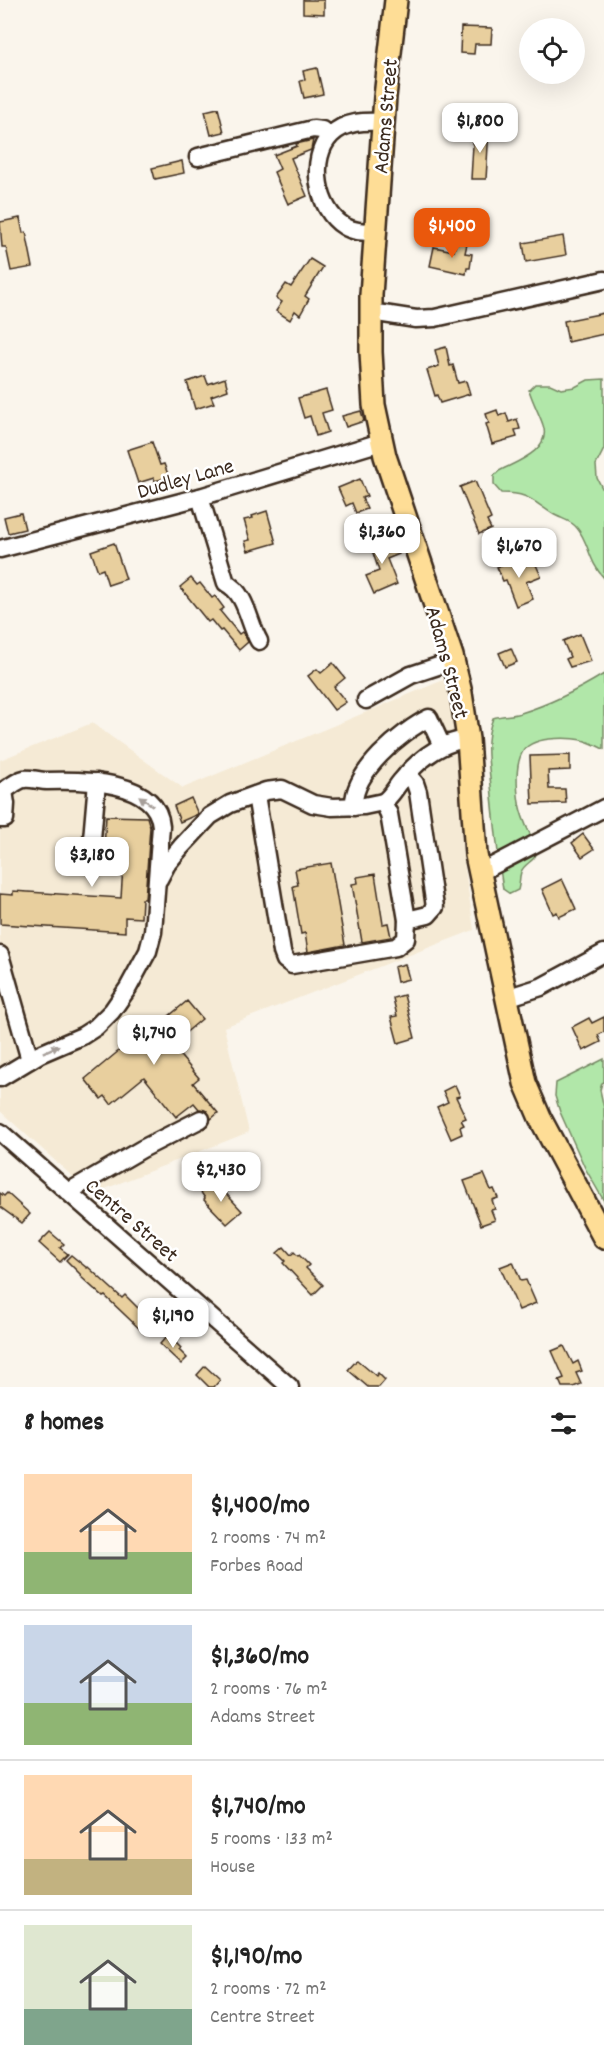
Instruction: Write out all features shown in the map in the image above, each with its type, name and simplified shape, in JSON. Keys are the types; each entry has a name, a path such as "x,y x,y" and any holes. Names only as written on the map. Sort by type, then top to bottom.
{"main road":[{"name":"Adams Street","path":"396,0 383,122 375,232 371,312 372,389 381,442 453,661 463,704 479,873 518,1055 529,1094 540,1118 604,1238"}],"street":[{"path":"375,232 359,231 344,226 331,216 324,203 319,185 318,165 329,137 340,129 364,121 383,122"},
{"path":"198,157 313,129 322,130 329,137"},
{"path":"371,312 407,318 435,318 604,280"},
{"name":"Dudley Lane","path":"0,549 200,497 381,442"},
{"path":"200,497 226,583 241,597 251,625 260,641"},
{"path":"366,700 411,675 453,661"},
{"path":"354,807 354,794 371,767 390,745 411,728 429,718 442,746"},
{"path":"157,885 167,864 189,837 216,811 277,788 322,806 354,807 383,802 407,774 442,746 455,740 468,739"},
{"path":"407,774 415,783 418,792 435,907 428,915 407,920"},
{"path":"0,819 5,819 6,804 2,791 25,779 97,782 125,789 147,800 159,814 164,834 170,841 180,842 189,837"},
{"path":"92,839 97,782"},
{"path":"256,795 282,952 288,963 297,965 396,947 406,939 407,920 388,814 383,802"},
{"path":"479,873 604,808"},
{"path":"0,1078 30,1060 89,1032 107,1016 135,978 148,951 153,932 161,826"},
{"path":"506,998 541,987 604,954"},
{"path":"0,955 30,1060"},
{"path":"68,1192 142,1149 201,1119"},
{"name":"Centre Street","path":"0,1132 290,1387"}],"shaded area":[{"path":"446,679 455,727 463,855 474,930 224,1027 249,1132 92,1194 0,1111 0,760 92,723 183,788"}],"green space":[{"path":"604,379 604,449 596,465 597,478 604,492 604,578 575,525 529,498 518,494 501,493 494,485 494,476 531,454 542,441 543,425 529,390 535,384 550,384 561,389 575,387 588,380"},
{"path":"604,674 604,749 582,740 559,738 533,743 522,753 517,771 519,803 523,819 537,851 534,858 521,872 518,890 510,894 503,889 489,766 488,737 493,718 518,714 543,705"},
{"path":"604,1059 604,1082 600,1090 604,1108 604,1201 585,1168 555,1096 556,1083"}],"building":[{"path":"303,0 324,0 324,14 303,13"},
{"path":"461,27 492,28 491,44 475,44 474,54 460,53"},
{"path":"317,68 323,94 304,98 300,81 305,80 303,71"},
{"path":"218,108 224,132 211,135 205,111"},
{"path":"474,128 489,129 486,179 471,179"},
{"path":"313,140 311,150 291,158 307,196 288,204 274,172 280,169 274,155 297,146 296,144"},
{"path":"182,161 184,173 155,179 152,168"},
{"path":"20,218 23,233 26,232 33,267 11,271 6,247 2,247 0,222"},
{"path":"563,236 566,255 526,262 523,243"},
{"path":"456,242 467,244 465,253 472,254 470,268 467,268 466,274 430,266 434,247 454,251"},
{"path":"310,259 323,267 305,296 309,299 300,315 295,311 290,320 276,311 282,302 276,298 286,284 291,287"},
{"path":"604,313 604,334 568,342 564,321"},
{"path":"446,347 450,366 453,365 458,383 466,381 470,394 440,403 437,395 435,396 427,370 439,366 435,350"},
{"path":"205,376 208,384 225,378 228,390 211,396 214,403 195,409 187,382"},
{"path":"326,390 332,410 322,413 328,432 316,436 310,416 304,418 298,398"},
{"path":"497,410 499,416 506,413 509,422 517,419 520,429 515,430 517,437 492,444 486,424 489,423 486,414"},
{"path":"361,411 364,421 346,427 342,416"},
{"path":"152,442 160,465 164,464 169,477 155,481 154,478 138,483 127,450"},
{"path":"360,479 367,496 362,498 367,509 356,513 352,503 346,506 338,488"},
{"path":"475,481 491,519 487,521 491,529 479,534 460,487"},
{"path":"267,511 276,543 248,551 245,541 250,540 244,520"},
{"path":"21,513 25,529 8,533 4,517"},
{"path":"380,534 385,546 394,542 399,554 387,559 397,584 374,594 366,576 379,571 368,538"},
{"path":"114,543 126,579 108,585 103,569 98,571 91,551"},
{"path":"533,558 541,576 526,582 533,599 516,606 506,580 503,581 497,567 516,559 518,564"},
{"path":"191,578 197,585 200,583 212,598 215,596 224,608 220,611 239,634 242,632 245,636 248,642 239,650 211,620 208,622 180,587"},
{"path":"580,634 591,661 570,667 566,659 570,657 563,641"},
{"path":"511,648 517,662 505,667 499,653"},
{"path":"333,663 345,678 334,687 346,702 334,710 308,676 317,669 321,673"},
{"path":"570,755 570,770 548,771 549,789 565,789 566,803 532,804 530,756"},
{"path":"191,798 198,814 180,822 174,806"},
{"path":"106,816 147,817 150,827 145,899 142,899 141,918 125,917 125,932 0,924 0,894 13,895 13,891 121,898 123,866 103,865"},
{"path":"583,834 594,849 582,857 572,843"},
{"path":"331,863 345,945 308,952 305,933 301,934 293,886 298,885 295,869"},
{"path":"375,874 383,924 388,923 391,937 362,942 352,884 358,883 357,877"},
{"path":"562,879 576,909 559,917 557,912 553,914 542,889"},
{"path":"405,964 409,979 397,982 394,967"},
{"path":"404,995 415,1038 398,1043 391,1017 397,1016 393,998"},
{"path":"187,1001 202,1019 171,1045 199,1078 193,1083 218,1113 211,1119 207,1111 199,1109 194,1103 176,1117 144,1077 111,1104 105,1096 101,1099 85,1079 126,1045 122,1040 137,1027 145,1036"},
{"path":"604,1017 604,1032 598,1035 601,1042 583,1051 572,1027 589,1018 592,1023"},
{"path":"455,1085 460,1096 456,1097 466,1118 461,1120 464,1125 460,1127 462,1134 451,1139 437,1107 448,1102 443,1091"},
{"path":"484,1174 491,1190 494,1189 498,1198 492,1200 495,1209 491,1210 495,1220 481,1225 464,1181"},
{"path":"209,1183 216,1191 220,1187 242,1211 227,1224 204,1200 200,1191"},
{"path":"0,1193 4,1196 7,1193 30,1214 22,1223 0,1207"},
{"path":"50,1232 64,1244 60,1248 68,1254 60,1262 39,1243"},
{"path":"284,1247 291,1255 294,1252 299,1255 309,1265 306,1268 323,1285 313,1295 283,1263 285,1261 277,1253"},
{"path":"71,1255 122,1298 125,1295 155,1324 145,1334 80,1276 66,1260"},
{"path":"513,1262 521,1281 526,1280 536,1303 519,1310 500,1267"},
{"path":"168,1335 187,1358 181,1364 160,1344"},
{"path":"564,1346 573,1364 578,1361 582,1371 576,1373 581,1384 573,1387 562,1387 559,1380 564,1378 552,1351"},
{"path":"357,1360 376,1376 378,1373 385,1380 379,1387 368,1387 348,1370"},
{"path":"205,1366 220,1380 214,1387 209,1387 197,1375"}]}
